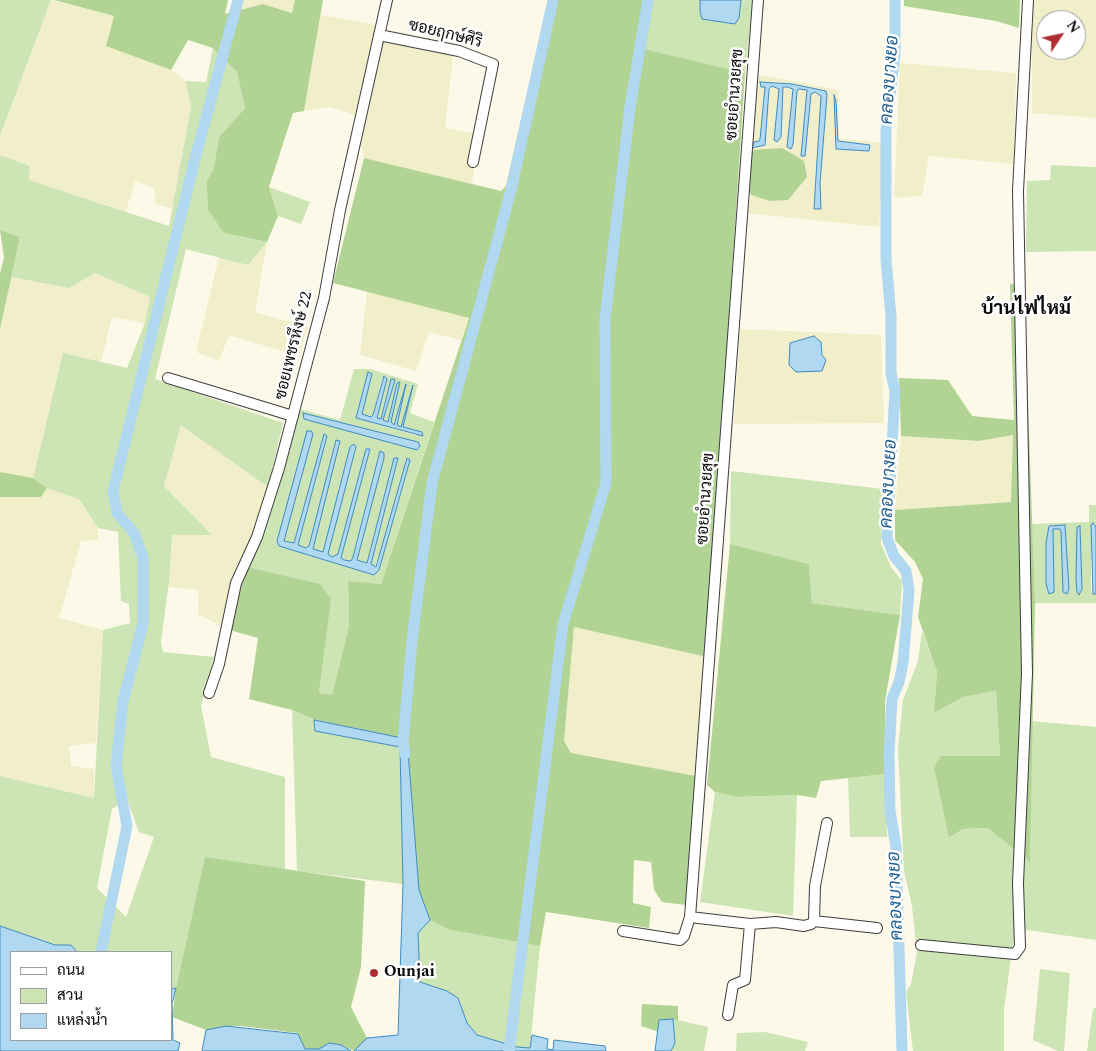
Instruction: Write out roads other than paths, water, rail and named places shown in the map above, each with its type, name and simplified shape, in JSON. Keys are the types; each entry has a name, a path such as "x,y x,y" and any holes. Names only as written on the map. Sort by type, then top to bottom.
{"street":[{"name":"ซอยเพชรหึงษ์ 22","path":"209,693 219,664 236,583 257,537 293,416 324,298 340,210 387,0"},
{"name":"ซอยอำนวยสุข","path":"623,930 680,940 684,936 690,917 758,0"},
{"path":"921,945 1016,954 1020,947 1018,883 1028,673 1026,501 1018,191 1028,0"},
{"name":"ซอยฤกษ์ศิริ","path":"379,35 459,52 493,64 473,162"},
{"path":"168,378 293,416"},
{"path":"814,921 815,886 827,823"},
{"path":"690,917 750,924 776,922 804,926 814,921 877,928"},
{"path":"728,1015 733,985 745,980 750,924"}],"water":[{"path":"700,0 741,0 739,18 735,24 702,19"},
{"path":"760,82 792,84 826,91 820,183 821,209 814,209 821,96 815,92 811,94 805,156 801,156 807,90 799,89 797,91 793,145 791,149 787,147 793,89 783,87 781,137 777,142 774,140 779,89 772,86 769,89 765,145 752,148 754,142 760,139 765,87 761,87"},
{"path":"834,95 838,141 870,145 869,151 836,149"},
{"path":"814,336 821,342 822,355 826,360 822,371 796,372 789,365 790,343"},
{"path":"368,372 372,374 362,414 371,417 373,415 384,376 387,379 377,418 381,419 391,379 394,379 383,420 388,422 397,383 400,382 391,422 394,425 406,384 397,425 401,427 413,385 403,427 422,432 423,436 356,418"},
{"path":"303,413 418,442 420,446 417,450 304,419"},
{"path":"307,431 311,431 313,434 284,541 294,543 324,434 327,436 298,545 306,548 309,546 336,440 340,441 313,549 323,552 350,447 354,444 356,447 328,554 332,557 338,554 366,449 370,449 341,558 344,560 351,561 353,557 380,451 384,453 384,458 357,560 367,563 394,458 398,458 371,564 376,567 407,458 410,460 379,570 374,575 279,546 277,541"},
{"path":"1093,523 1096,527 1096,594 1093,594 1091,525"},
{"path":"1065,525 1069,589 1067,594 1063,592 1061,531 1060,529 1053,529 1054,592 1049,594 1046,584 1046,543 1049,526"},
{"path":"1080,526 1082,589 1079,595 1076,579 1077,527"},
{"path":"314,720 407,739 419,890 430,920 418,933 420,982 447,991 458,998 467,1023 477,1035 517,1047 530,1048 532,1035 548,1039 547,1049 553,1050 554,1040 605,1046 606,1051 354,1051 367,1038 398,1035 403,884 400,747 315,731"},
{"path":"0,926 55,945 71,945 76,951 10,951 10,1041 172,1041 172,1004 173,1040 180,1043 178,1051 0,1051"},
{"path":"176,988 172,1004 172,989"},
{"path":"673,1019 675,1043 671,1051 655,1051 659,1020"},
{"path":"226,1026 298,1034 305,1049 319,1049 329,1043 341,1045 351,1051 202,1051 206,1030"}],"waterway":[{"path":"101,951 127,826 116,766 123,701 143,624 143,557 134,533 117,513 113,491 197,151 238,0"},
{"path":"405,754 403,742 412,641 432,483 511,190 553,0"},
{"path":"509,1051 563,624 606,483 605,319 630,107 648,0"},
{"name":"คลองบางยอ","path":"895,0 895,54 886,130 886,259 891,317 891,373 895,391 887,538 894,556 906,571 909,590 903,663 899,682 892,699 889,754 890,811 896,847 902,1051"}],"place":[{"name":"Ounjai","path":"374,973"}],"district":[{"name":"บ้านไฟไหม้","path":"1026,310"}]}
